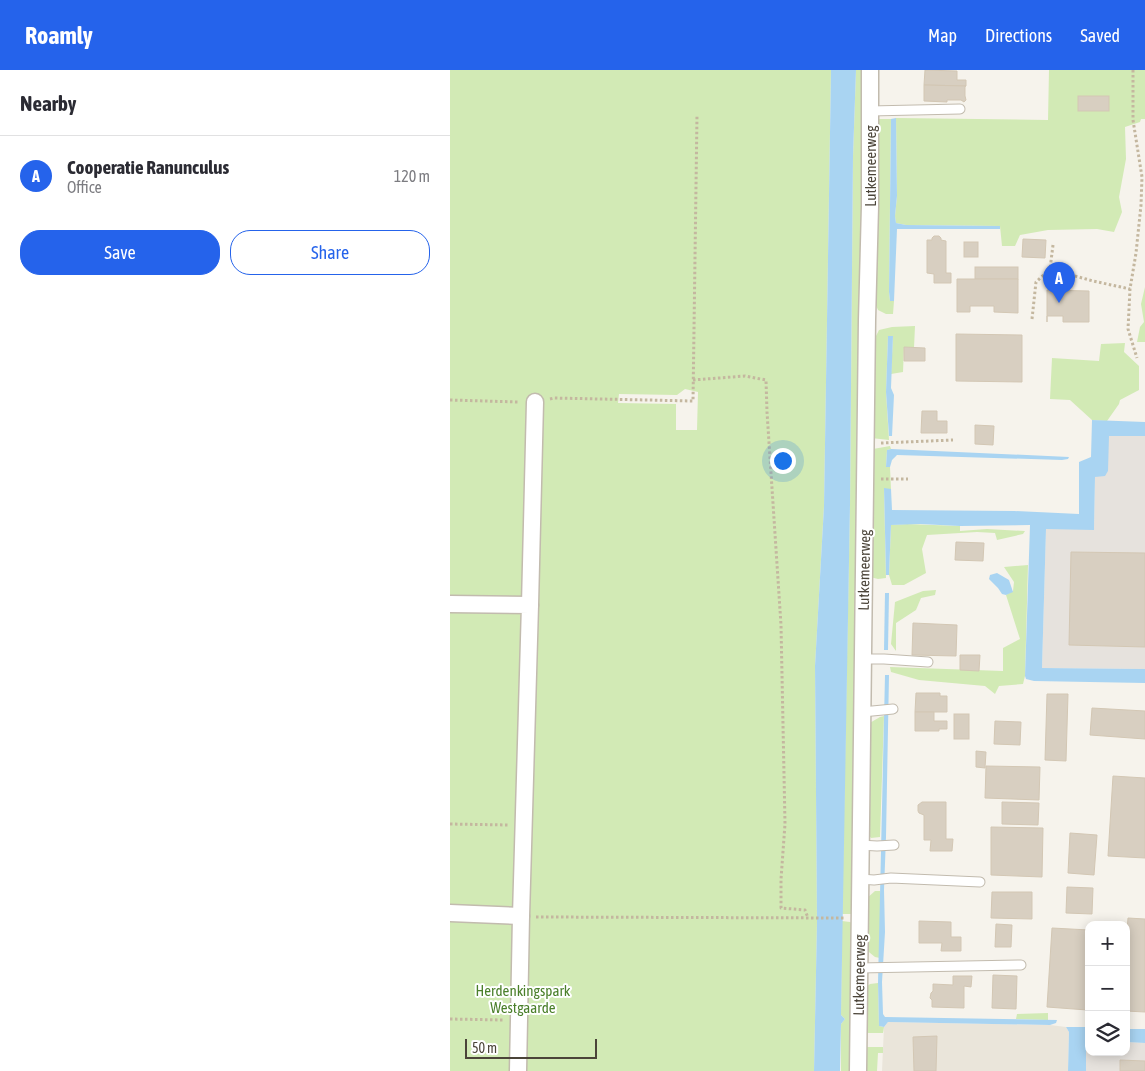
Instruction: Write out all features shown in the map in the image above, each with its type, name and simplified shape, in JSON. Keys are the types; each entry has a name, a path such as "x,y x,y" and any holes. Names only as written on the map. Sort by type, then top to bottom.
{"street":[{"name":"Lutkemeerweg","path":"858,1071 866,969 867,879 860,845 869,711 862,659 870,206 870,70"},
{"path":"518,1071 535,402"},
{"path":"450,604 530,605"},
{"path":"450,913 521,916"}],"lane":[{"path":"870,111 960,109"},
{"path":"862,659 928,662"},
{"path":"869,711 893,709"},
{"path":"860,845 894,845"},
{"path":"867,879 891,878 980,882"},
{"path":"866,969 1021,965"}],"path":[{"path":"1133,70 1133,120 1142,177 1136,253 1130,289 1128,329 1137,358"},
{"path":"450,400 535,402 554,398 693,401 697,115"},
{"path":"1032,319 1036,282 1050,269 1053,245"},
{"path":"1050,269 1130,289"},
{"path":"693,380 745,376 766,380 781,624 785,824 780,917"},
{"path":"887,442 953,440"},
{"path":"865,480 908,479"},
{"path":"450,824 523,826"},
{"path":"781,908 805,910 809,918"},
{"path":"521,916 850,918"},
{"path":"450,1019 519,1020"}],"shaded area":[{"path":"1108,435 1145,436 1145,669 1042,668 1046,528 1094,529 1095,477 1108,471"},
{"path":"888,1022 1050,1025 1066,1027 1069,1032 1068,1071 882,1071 884,1027"},
{"path":"1130,1042 1145,1043 1145,1071 1086,1071 1086,1056 1130,1056"}],"green space":[{"name":"Herdenkingspark Westgaarde","path":"450,70 831,70 824,506 815,666 817,922 814,1071 450,1071","holes":["685,389 698,392 697,430 676,430 676,404 618,403 619,394 677,395"]},
{"path":"856,70 866,70 854,914 842,914 850,505 853,156"},
{"path":"1049,70 1145,70 1145,119 1125,127 1126,159 1119,197 1122,212 1114,232 1097,229 1048,230 1020,235 1015,246 1002,246 1000,226 906,225 896,223 896,118 1048,120"},
{"path":"879,119 891,119 889,292 890,301 894,301 893,314 886,314 878,310 874,301 876,124"},
{"path":"1145,287 1145,342 1137,342 1140,327 1144,322 1141,304"},
{"path":"915,326 914,348 904,347 903,372 891,374 893,337 888,336 886,392 889,440 871,438 874,340 879,330 892,327"},
{"path":"1125,343 1124,352 1139,366 1139,390 1120,400 1107,421 1092,420 1070,400 1050,399 1052,358 1099,361 1101,344"},
{"path":"890,446 891,449 887,450 886,467 890,467 891,489 884,489 886,578 878,579 870,577 873,449"},
{"path":"891,525 960,526 960,531 987,529 1025,531 1023,534 997,540 995,533 977,532 927,535 922,549 926,573 904,585 892,585 889,575"},
{"path":"1028,565 1025,676 1023,684 999,686 995,694 985,686 919,680 891,672 890,667 1003,671 1003,648 1020,639 1006,595 1013,591 1014,582 1004,567"},
{"path":"936,590 935,595 921,598 916,610 896,623 896,651 891,644 895,602 923,591"},
{"path":"884,716 880,837 871,838 867,833 868,724"},
{"path":"875,891 880,891 880,958 875,957 864,948 866,899"},
{"path":"842,921 853,924 851,1071 841,1071 841,1024 845,1019 841,1015"},
{"path":"878,983 879,1026 884,1027 883,1033 863,1033 864,989 870,984"},
{"path":"1048,1013 1048,1020 1016,1019 1017,1014"},
{"path":"865,1047 883,1047 883,1053 878,1053 877,1071 863,1071"}],"water":[{"path":"831,70 856,70 853,156 850,505 841,1015 845,1019 841,1024 840,1071 814,1071 817,922 815,666 824,506"},
{"path":"896,118 896,223 906,225 1000,226 1000,229 897,229 894,301 890,301 891,119"},
{"path":"888,336 893,336 891,388 894,395 892,436 889,436 886,392"},
{"path":"1092,420 1145,422 1145,436 1109,436 1108,471 1105,476 1095,477 1094,530 1046,529 1042,668 1145,669 1145,683 1034,681 1026,679 1030,525 891,525 889,575 886,575 884,488 891,489 892,510 1014,511 1079,514 1079,462 1091,457"},
{"path":"887,450 1069,457 1062,460 897,455 892,460 890,467 886,467"},
{"path":"997,573 1009,580 1013,592 1006,595 1002,594 989,579 990,575"},
{"path":"885,593 889,593 888,650 884,650"},
{"path":"885,675 889,675 884,890 885,932 882,982 883,1014 885,1017 1057,1020 1056,1023 1050,1025 888,1022 884,1027 879,1026 878,983"},
{"path":"1066,1027 1085,1027 1086,1071 1068,1071 1069,1032"},
{"path":"1130,1029 1145,1029 1145,1043 1130,1042"}],"building":[{"path":"925,70 957,71 957,80 966,80 966,86 924,85"},
{"path":"924,85 966,86 966,100 964,102 961,100 947,100 947,102 924,101"},
{"path":"1078,96 1109,96 1109,111 1078,111"},
{"path":"934,236 939,236 941,240 946,241 946,273 951,273 951,283 934,283 934,274 927,273 927,240 932,240"},
{"path":"1023,239 1046,240 1045,258 1022,257"},
{"path":"964,242 978,242 978,257 964,257"},
{"path":"975,267 1018,267 1018,279 975,279"},
{"path":"957,279 1018,279 1018,313 994,312 994,306 970,306 970,312 957,312"},
{"path":"1047,290 1089,291 1089,322 1063,322 1063,316 1047,316"},
{"path":"956,334 1022,335 1022,382 956,381"},
{"path":"904,347 925,348 925,361 904,361"},
{"path":"922,411 937,411 937,421 947,421 947,433 921,433"},
{"path":"975,425 994,426 993,445 975,444"},
{"path":"956,542 984,543 983,561 955,560"},
{"path":"1071,552 1145,553 1145,647 1069,645"},
{"path":"913,623 957,625 956,656 912,655"},
{"path":"960,655 980,655 979,671 960,670"},
{"path":"916,693 940,693 940,696 947,696 947,712 915,712"},
{"path":"1047,694 1068,694 1066,761 1045,760"},
{"path":"1092,708 1145,711 1145,739 1090,735"},
{"path":"915,712 934,712 934,721 947,721 947,729 915,731"},
{"path":"954,714 969,714 969,739 954,739"},
{"path":"995,721 1021,722 1020,745 994,744"},
{"path":"976,751 986,752 985,768 976,767"},
{"path":"986,766 1040,767 1039,800 985,798"},
{"path":"1113,776 1145,778 1145,858 1108,856"},
{"path":"922,802 946,802 946,839 953,839 952,851 930,851 931,840 924,840 924,815 918,811 918,805"},
{"path":"1002,802 1039,803 1038,825 1002,824"},
{"path":"991,827 1043,828 1042,877 991,875"},
{"path":"1070,833 1097,835 1094,875 1068,873"},
{"path":"1067,887 1093,888 1092,914 1066,913"},
{"path":"992,892 1032,892 1032,919 991,918"},
{"path":"1128,918 1145,919 1145,1012 1130,1011 1130,921 1128,921"},
{"path":"919,921 951,922 951,937 961,937 961,951 941,951 942,943 919,943"},
{"path":"996,924 1012,925 1011,947 995,947"},
{"path":"1052,928 1085,930 1085,1010 1047,1007"},
{"path":"993,975 1017,976 1016,1009 992,1008"},
{"path":"953,976 972,976 971,987 964,986 964,1008 932,1007 932,1000 930,998 933,984 953,985"},
{"path":"937,1036 936,1071 914,1071 913,1037"},
{"path":"1120,1060 1145,1061 1145,1071 1120,1071"}],"place":[{"name":"Cooperatie Ranunculus","path":"1059,303"}]}
